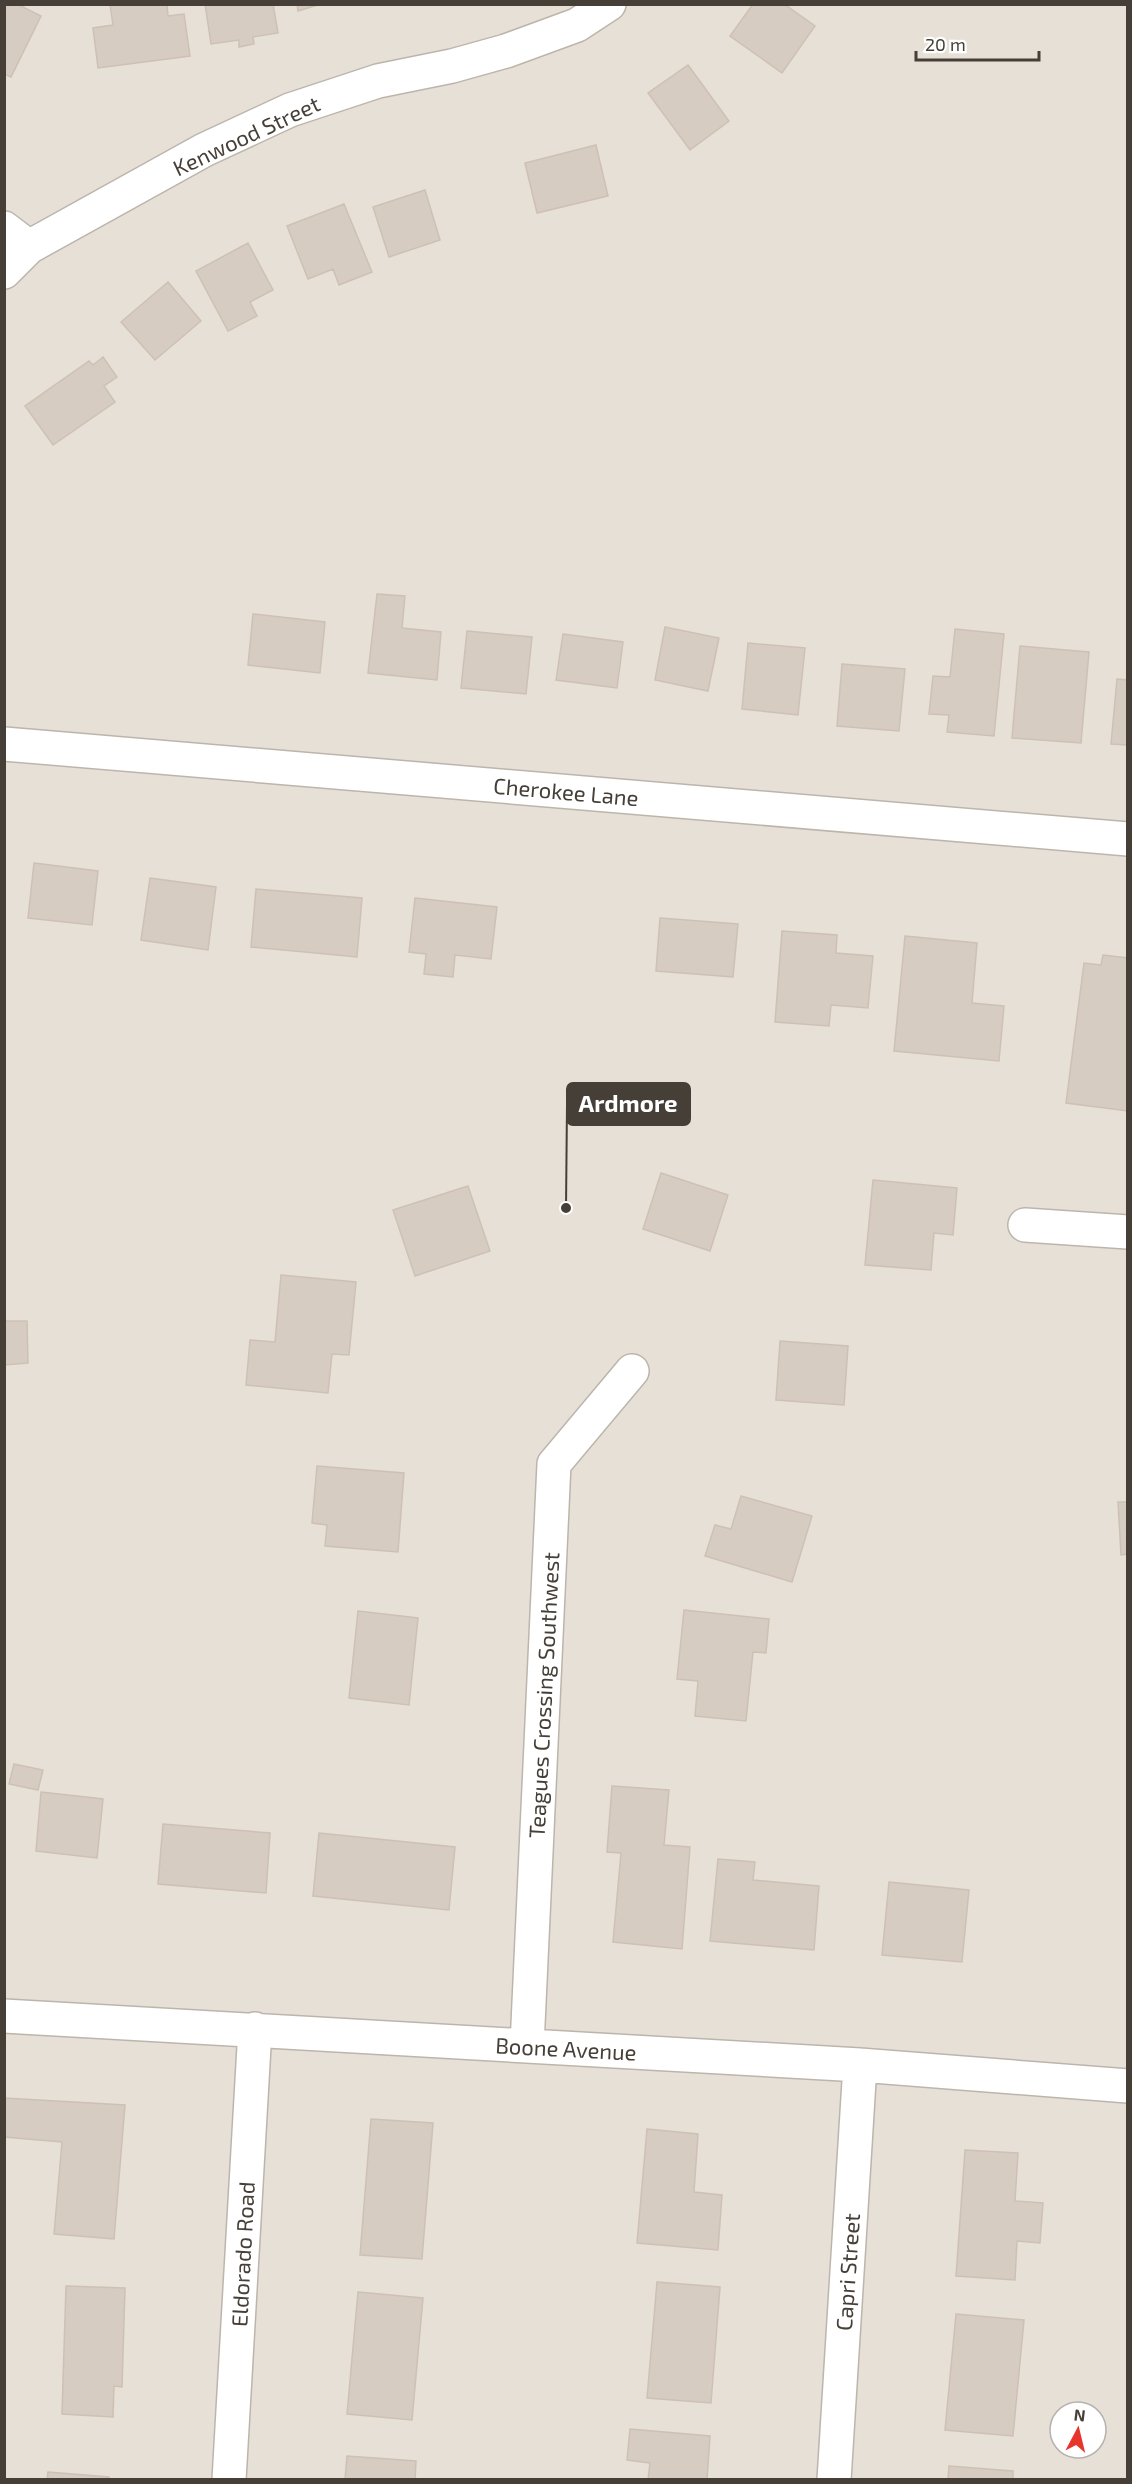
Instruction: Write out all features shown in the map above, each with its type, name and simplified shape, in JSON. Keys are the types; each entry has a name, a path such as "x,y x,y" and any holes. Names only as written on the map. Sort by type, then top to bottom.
{"street":[{"name":"Kenwood Street","path":"4,272 16,237 290,110 378,81 452,66 506,51 577,25 609,4"},
{"name":"Cherokee Lane","path":"4,744 1128,839"},
{"path":"1025,1226 1128,1232"},
{"name":"Teagues Crossing Southwest","path":"527,2046 554,1464 632,1371"},
{"name":"Boone Avenue","path":"4,2016 860,2065 1128,2086"},
{"name":"Eldorado Road","path":"230,2480 255,2030"},
{"name":"Capri Street","path":"834,2480 860,2065"}],"shaded area":[{"path":"5,5 1127,5 1127,2479 5,2480"}],"building":[{"path":"4,4 17,4 41,16 11,77 4,74"},
{"path":"110,4 167,4 168,16 184,14 190,56 98,68 93,28 113,25"},
{"path":"205,4 273,4 278,33 253,37 254,44 239,47 239,40 211,44"},
{"path":"297,4 321,4 298,11"},
{"path":"753,4 784,4 815,26 782,73 730,36"},
{"path":"688,65 729,121 690,150 648,93"},
{"path":"596,145 608,196 537,213 525,163"},
{"path":"425,190 440,240 389,257 373,207"},
{"path":"344,204 372,272 339,285 333,269 308,279 287,226"},
{"path":"248,243 273,290 250,302 257,316 228,331 196,271"},
{"path":"168,282 201,321 155,360 121,322"},
{"path":"103,357 117,377 104,386 115,402 53,445 25,406 89,361 93,365"},
{"path":"377,594 405,596 402,628 441,632 437,680 368,673"},
{"path":"253,614 325,622 320,673 248,665"},
{"path":"665,627 719,638 708,691 655,680"},
{"path":"955,629 1004,634 994,736 947,732 949,715 929,714 933,676 950,677"},
{"path":"467,631 532,637 526,694 461,688"},
{"path":"563,634 623,642 617,688 556,680"},
{"path":"748,643 805,648 798,715 742,709"},
{"path":"1020,646 1089,652 1081,743 1012,738"},
{"path":"842,664 905,669 899,731 837,726"},
{"path":"1117,679 1128,680 1128,745 1111,744"},
{"path":"34,863 98,871 92,925 28,918"},
{"path":"150,878 216,887 208,950 141,940"},
{"path":"256,889 362,898 357,957 251,947"},
{"path":"415,898 497,907 491,959 455,955 453,977 424,974 426,954 409,952"},
{"path":"660,918 738,924 733,977 656,971"},
{"path":"782,931 837,935 836,953 873,956 868,1008 831,1005 829,1026 775,1022"},
{"path":"905,936 977,943 972,1003 1004,1006 999,1061 894,1051"},
{"path":"1103,955 1128,958 1128,1111 1066,1103 1084,963 1101,965"},
{"path":"661,1173 728,1195 710,1251 643,1229"},
{"path":"873,1180 957,1188 953,1235 934,1233 931,1270 865,1265"},
{"path":"468,1186 490,1251 415,1276 393,1210"},
{"path":"281,1275 356,1282 349,1355 332,1354 328,1393 246,1385 250,1340 275,1342"},
{"path":"4,1321 27,1321 28,1363 4,1365"},
{"path":"780,1341 848,1346 844,1405 776,1400"},
{"path":"317,1466 404,1473 398,1552 325,1546 327,1525 312,1523"},
{"path":"741,1496 812,1516 792,1582 705,1556 715,1525 731,1529"},
{"path":"1118,1502 1128,1502 1128,1554 1121,1555"},
{"path":"684,1610 769,1619 766,1653 753,1652 746,1721 695,1716 698,1681 677,1679"},
{"path":"358,1611 418,1618 409,1705 349,1698"},
{"path":"14,1764 43,1770 38,1790 9,1784"},
{"path":"612,1786 669,1790 664,1845 690,1847 682,1949 613,1942 621,1853 607,1852"},
{"path":"41,1792 103,1799 97,1858 36,1851"},
{"path":"163,1824 270,1833 266,1893 158,1884"},
{"path":"319,1833 455,1847 449,1910 313,1896"},
{"path":"718,1859 755,1862 753,1880 819,1886 814,1950 710,1941"},
{"path":"889,1882 969,1890 962,1962 882,1955"},
{"path":"4,2098 125,2105 114,2239 54,2234 62,2142 4,2137"},
{"path":"371,2119 433,2123 422,2259 360,2255"},
{"path":"647,2129 698,2134 694,2192 722,2195 718,2250 637,2243"},
{"path":"965,2150 1018,2153 1015,2201 1043,2203 1040,2243 1017,2241 1015,2280 956,2276"},
{"path":"657,2282 720,2287 711,2403 647,2398"},
{"path":"66,2286 125,2288 122,2387 114,2386 113,2417 62,2414"},
{"path":"358,2292 423,2298 412,2420 347,2414"},
{"path":"956,2314 1024,2320 1013,2436 945,2430"},
{"path":"630,2429 710,2436 707,2480 648,2480 650,2463 627,2460"},
{"path":"347,2456 416,2461 415,2480 345,2480"},
{"path":"949,2466 1013,2471 1013,2480 948,2480"},
{"path":"48,2472 109,2477 109,2480 47,2480"}],"place":[{"name":"Ardmore","path":"566,1208"}]}
